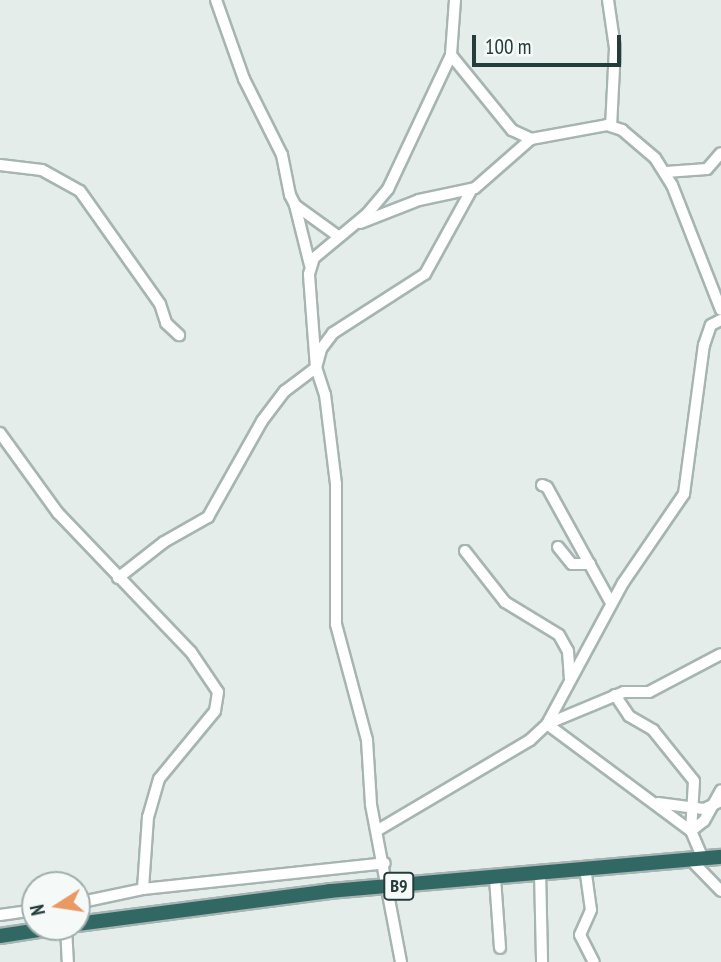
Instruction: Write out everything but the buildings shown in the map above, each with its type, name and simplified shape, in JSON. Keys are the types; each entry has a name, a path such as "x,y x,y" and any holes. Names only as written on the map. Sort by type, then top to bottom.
{"highway":[{"name":"B9","path":"91,922 540,871 721,857"},
{"path":"0,936 21,933"}],"street":[{"path":"216,0 244,79 282,155 310,265 316,368 326,395 336,484 336,624 367,740 369,788 390,887 401,962"},
{"path":"310,265 388,189 451,55 455,0"},
{"path":"608,0 615,48 611,126"},
{"path":"451,55 505,123 531,139"},
{"path":"353,225 419,200 472,189 498,172 531,139 589,126 611,126 634,138 666,172 721,310"},
{"path":"666,172 707,169 721,153"},
{"path":"0,165 42,170 80,191 160,304 166,323 179,335"},
{"path":"118,578 164,542 208,517 270,409 285,391 316,368 321,349 333,333 425,274 472,189"},
{"path":"295,205 338,236"},
{"path":"547,724 611,603 684,494 704,345 711,325 721,320"},
{"path":"0,433 58,513 191,652 218,692 215,711 159,779 148,817 143,889"},
{"path":"541,485 547,487 611,603"},
{"path":"558,547 572,564 590,564"},
{"path":"465,551 505,602 559,635 568,651 570,678"},
{"path":"378,830 530,740 547,724 615,695 649,692 721,654"},
{"path":"615,695 629,716 653,730 694,781 689,809 697,859 721,891"},
{"path":"547,724 573,747 658,803 691,831"},
{"path":"691,831 704,821 716,804 721,790"},
{"path":"658,803 689,809 716,804"},
{"path":"91,900 143,889 209,885 385,863"},
{"path":"585,867 591,911 580,934 594,962"},
{"path":"540,871 542,962"},
{"path":"495,878 500,948"},
{"path":"0,915 21,912"},
{"path":"67,941 68,962"}]}
